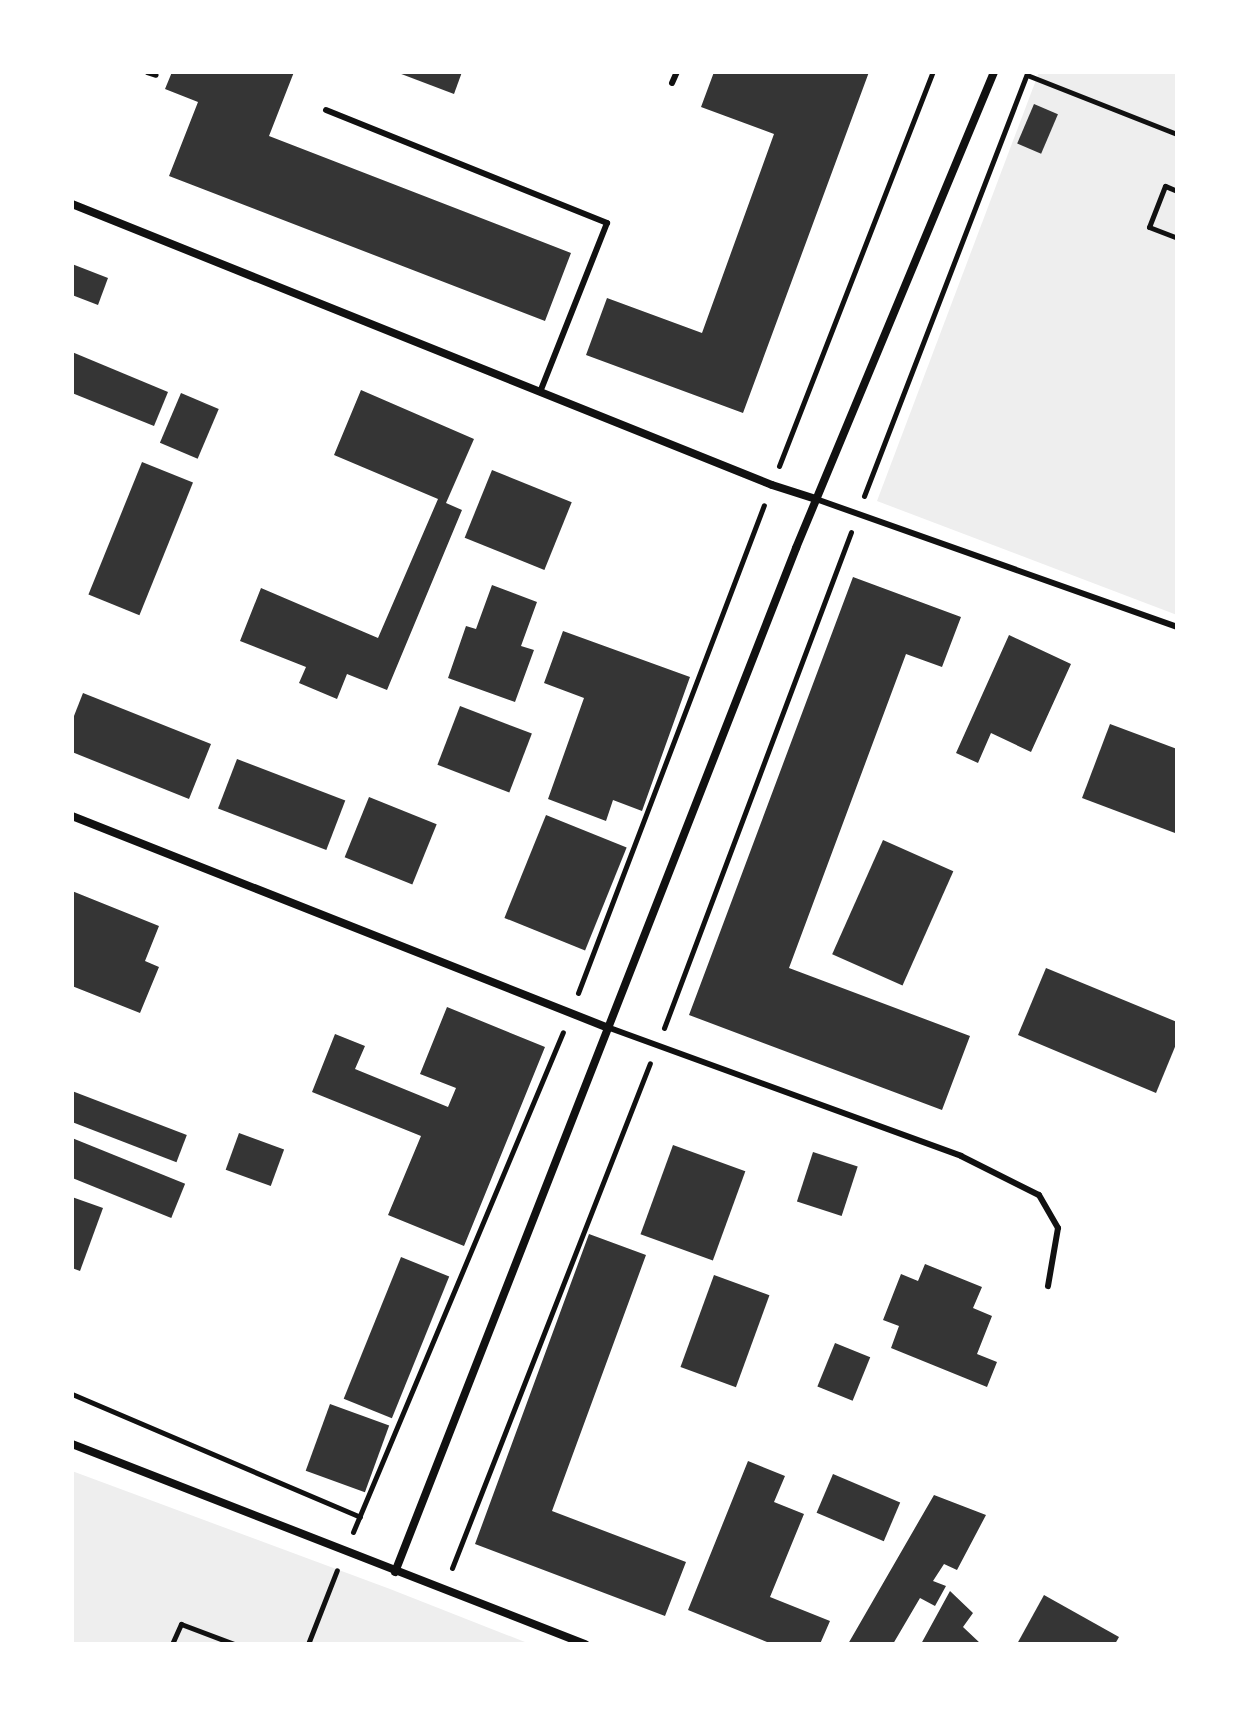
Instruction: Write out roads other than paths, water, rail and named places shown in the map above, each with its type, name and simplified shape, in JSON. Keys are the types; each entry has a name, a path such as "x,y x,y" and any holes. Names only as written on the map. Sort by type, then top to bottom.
{"street":[{"path":"395,1572 606,1027 816,499 994,72"},
{"path":"72,204 772,485 816,499"},
{"path":"72,816 606,1027"},
{"path":"72,1444 585,1644"}],"lane":[{"path":"672,83 677,72"},
{"path":"326,110 607,223 540,392"},
{"path":"816,499 1177,627"},
{"path":"606,1027 658,1043 961,1156 1039,1195 1058,1228 1048,1286"}]}
